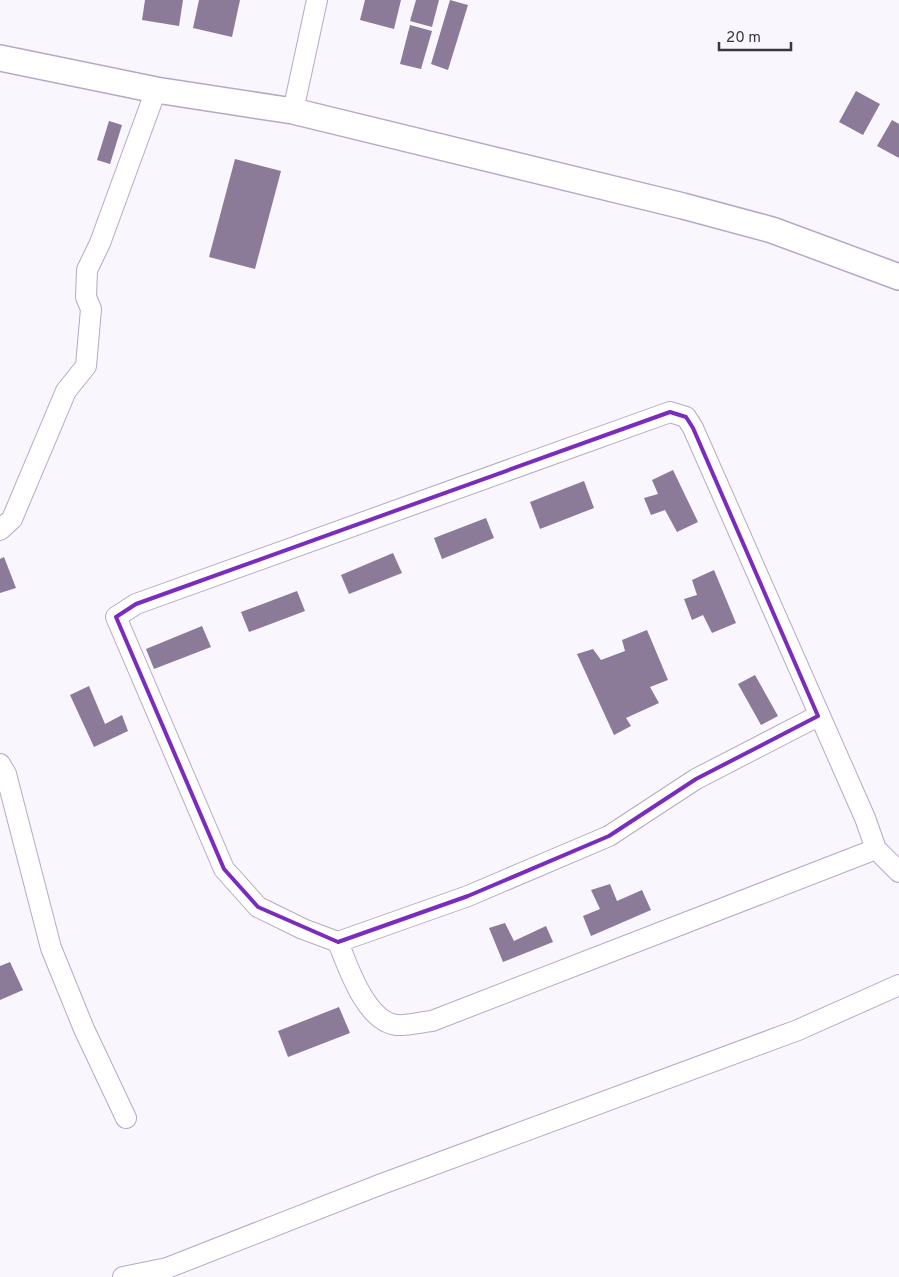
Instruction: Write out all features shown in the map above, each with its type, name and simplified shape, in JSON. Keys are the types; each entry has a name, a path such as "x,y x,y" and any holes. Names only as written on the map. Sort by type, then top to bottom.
{"street":[{"path":"293,111 317,0"},
{"path":"0,58 156,90 293,111 682,206 763,228 898,275"},
{"path":"0,530 12,519 66,390 86,366 91,309 86,296 87,270 100,243 156,90"},
{"path":"818,716 696,779 609,836 468,896 338,942 303,929 258,907 224,869 116,617 136,604 670,412 686,417 693,428 818,716 865,818 876,848 899,872"},
{"path":"0,764 6,774 51,948 84,1028 126,1118"},
{"path":"338,942 356,984 371,1012 396,1025 432,1021 876,848"},
{"path":"123,1277 169,1272 379,1185 798,1030 899,985"}],"highlighted area":[{"path":"670,412 686,417 693,428 818,716 696,779 609,836 468,896 338,942 258,907 224,869 116,617 136,604"}],"building":[{"path":"145,0 183,0 179,26 142,20"},
{"path":"199,0 240,0 232,37 193,28"},
{"path":"365,0 401,0 394,29 360,20"},
{"path":"416,0 439,0 432,27 410,21"},
{"path":"450,0 468,5 448,70 431,64"},
{"path":"410,25 432,31 421,69 400,64"},
{"path":"856,91 880,104 863,135 839,122"},
{"path":"892,120 899,124 899,158 877,146"},
{"path":"109,121 122,125 110,164 97,160"},
{"path":"235,159 281,171 255,269 209,257"},
{"path":"673,470 698,522 677,532 665,510 651,515 644,498 658,494 652,480"},
{"path":"584,481 594,508 540,529 530,502"},
{"path":"486,518 494,538 442,559 434,538"},
{"path":"393,553 402,573 349,594 341,575"},
{"path":"4,557 16,588 0,593 0,559"},
{"path":"714,570 736,623 712,633 703,615 692,620 684,599 697,595 692,580"},
{"path":"297,591 305,611 249,632 241,612"},
{"path":"202,626 211,647 154,669 146,649"},
{"path":"647,630 668,680 650,687 659,703 626,718 631,726 614,735 577,654 593,649 601,660 625,651 622,640"},
{"path":"755,675 778,716 761,725 738,684"},
{"path":"89,686 105,724 122,715 128,731 94,747 70,695"},
{"path":"610,884 617,901 642,890 651,910 591,936 583,916 600,909 591,890"},
{"path":"505,923 514,941 546,926 553,942 503,962 489,928"},
{"path":"10,962 23,990 0,1000 0,966"},
{"path":"339,1007 350,1033 288,1057 278,1031"}]}
